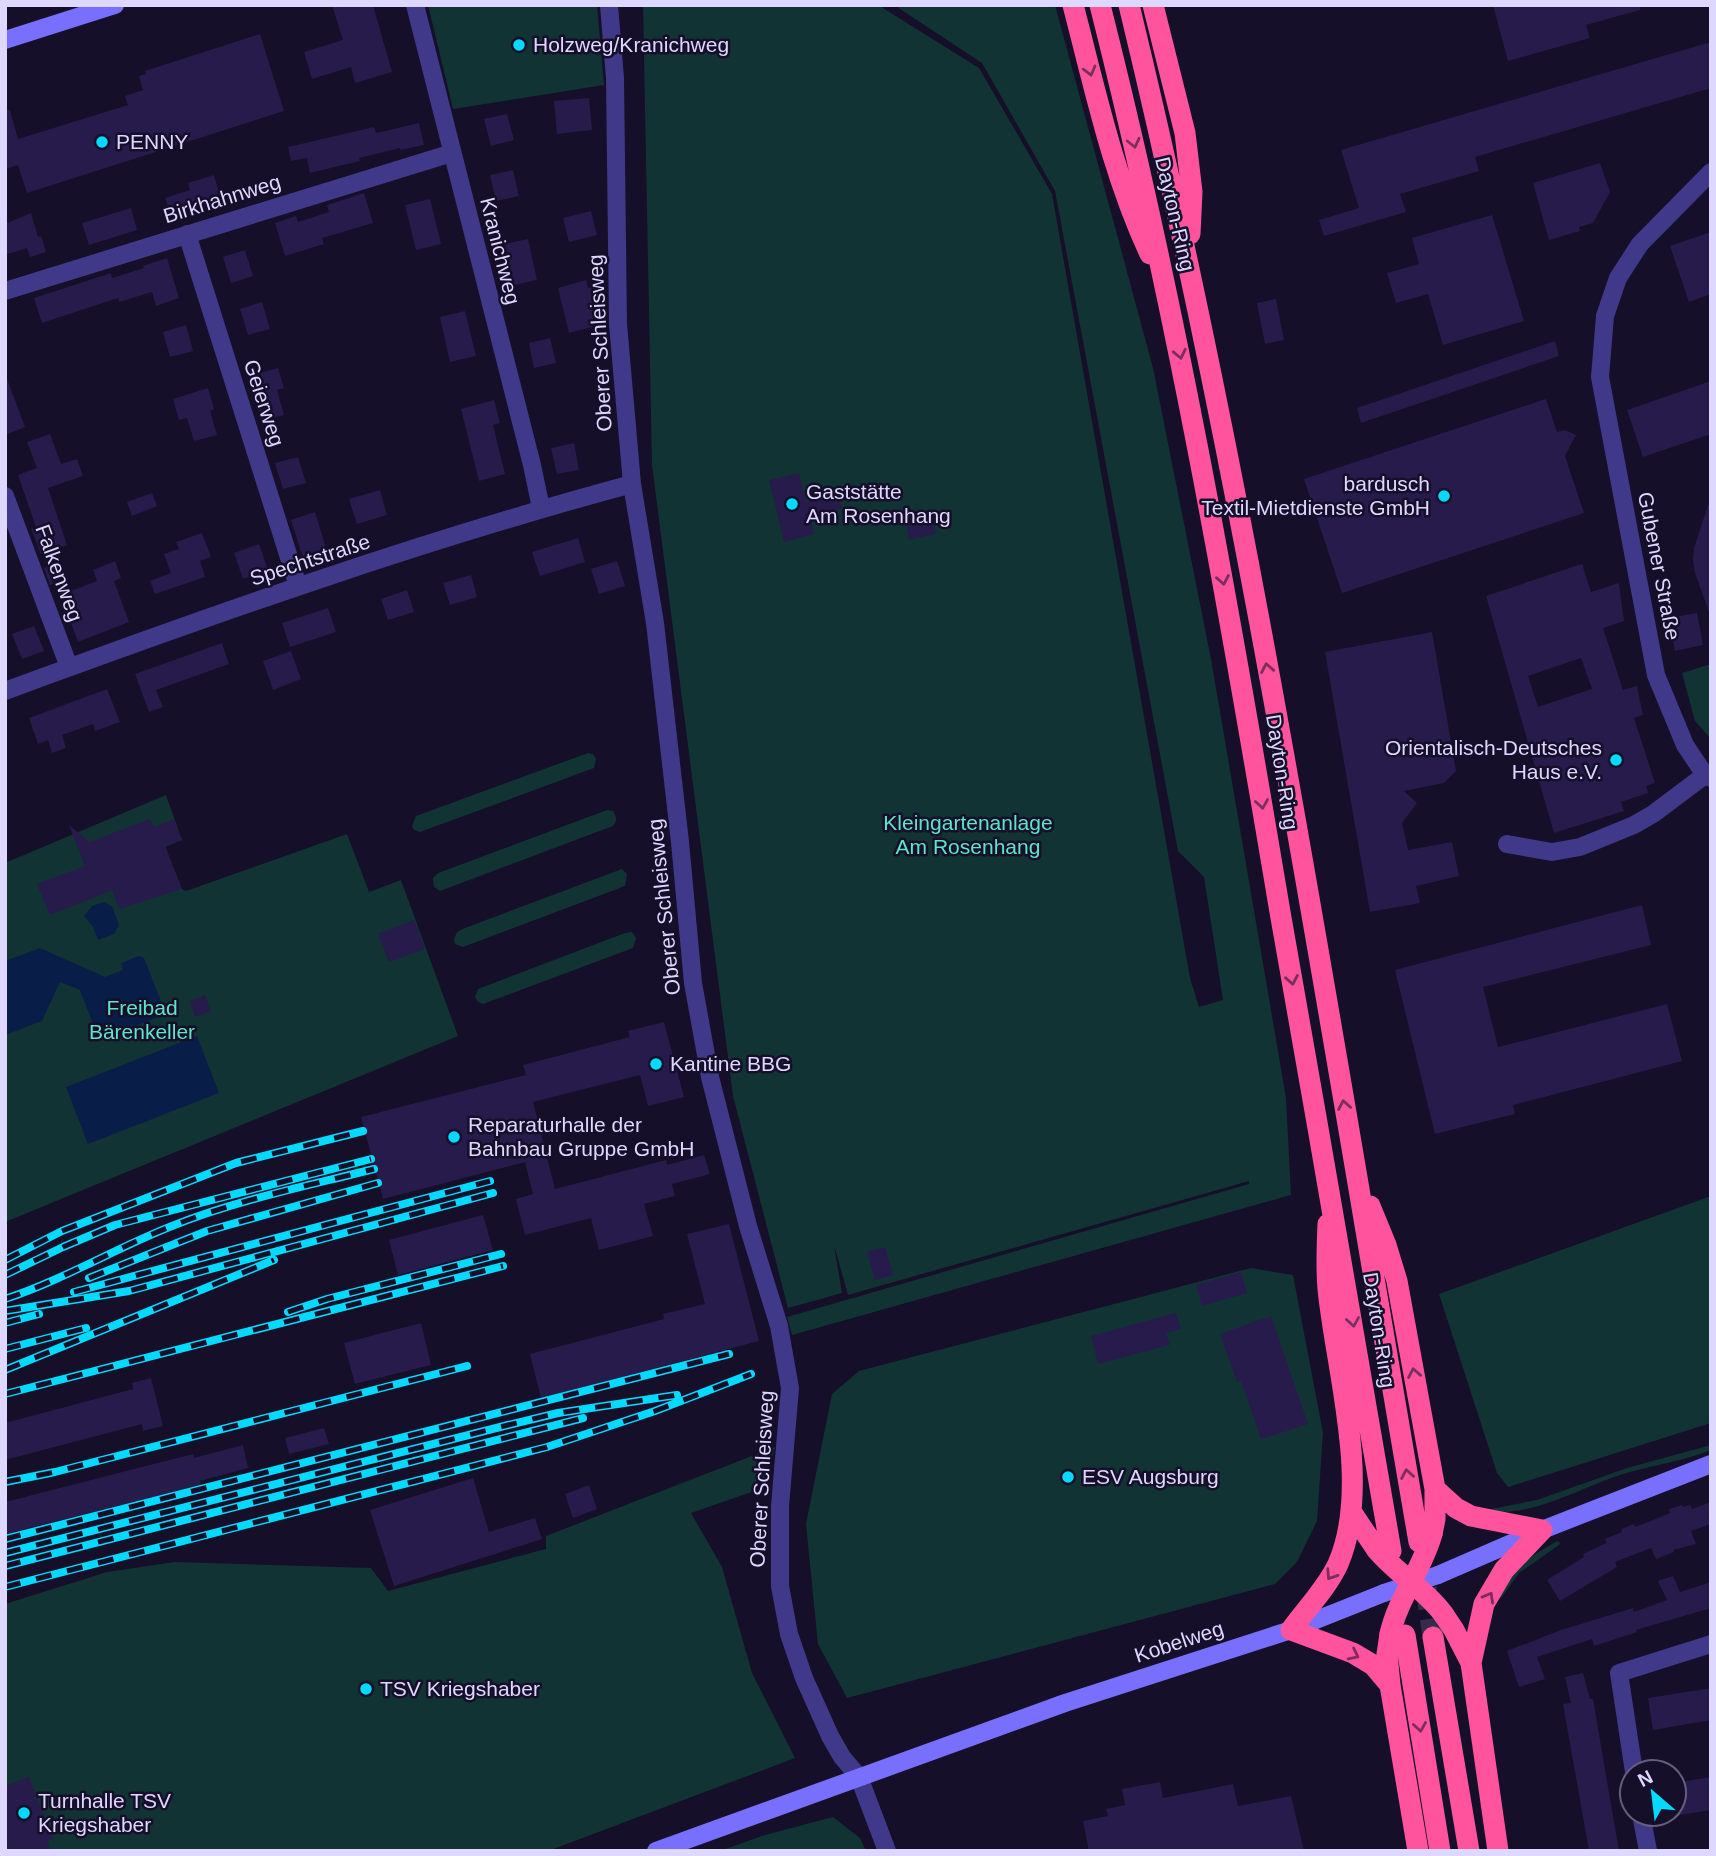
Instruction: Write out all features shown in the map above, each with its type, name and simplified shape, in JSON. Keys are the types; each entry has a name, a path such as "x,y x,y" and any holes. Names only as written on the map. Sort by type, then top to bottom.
{"highway":[{"path":"1073,5 1117,172 1138,228 1166,288"},
{"name":"Dayton-Ring","path":"1100,5 1166,288 1243,687 1329,1191 1384,1551"},
{"name":"Dayton-Ring","path":"1129,5 1189,267 1247,560 1355,1172 1425,1538"},
{"path":"1153,5 1185,133 1192,192 1189,267"},
{"path":"1355,1172 1386,1245 1397,1281 1435,1489 1435,1519 1425,1538 1412,1583 1401,1600 1398,1635 1440,1851"},
{"path":"1329,1191 1326,1252 1328,1290 1349,1427 1352,1513 1346,1540 1333,1573 1291,1630 1353,1653 1373,1665 1390,1685"},
{"path":"1435,1489 1456,1508 1471,1516 1542,1530"},
{"path":"1352,1513 1412,1583 1437,1606 1471,1662 1498,1851"},
{"path":"1471,1662 1484,1604 1504,1570 1542,1530"},
{"path":"1398,1635 1388,1654 1390,1685 1418,1851"},
{"path":"1433,1637 1469,1851"}],"main road":[{"path":"5,40 115,5"},
{"name":"Kobelweg","path":"656,1851 1065,1703 1291,1630 1438,1575 1542,1530 1711,1464"}],"street":[{"name":"Kranichweg","path":"415,5 541,509"},
{"name":"Oberer Schleisweg","path":"609,5 615,78 618,324 632,484 655,623 693,983 710,1077 745,1214 779,1326 790,1388 780,1506 779,1586 789,1634 804,1678 830,1735 859,1777 887,1851"},
{"name":"Birkhahnweg","path":"5,291 452,153"},
{"name":"Gubener Straße","path":"1507,844 1552,852 1580,846 1634,825 1708,776 1685,745 1656,675 1600,377 1605,316 1618,278 1640,244 1711,173"},
{"name":"Geierweg","path":"187,234 298,586"},
{"name":"Spechtstraße","path":"5,691 298,586 541,509 632,484"},
{"name":"Falkenweg","path":"5,496 69,667"},
{"path":"1631,1758 1619,1672 1711,1644"},
{"path":"1644,1828 1648,1851"}],"green space":[{"name":"Holzweg/Kranichweg","path":"428,5 597,5 604,85 453,109"},
{"name":"Kleingartenanlage Am Rosenhang","path":"643,5 878,5 979,68 1052,194 1190,978 1199,1007 1223,1000 1204,877 1178,851 1055,191 982,63 894,5 1055,5 1153,368 1211,659 1286,1098 1291,1195 792,1335 787,1317 1249,1184 1249,1181 848,1295 834,1245 842,1293 788,1308 733,1096 652,465"},
{"path":"1711,664 1711,739 1695,721 1682,673"},
{"path":"588,753 593,754 596,759 594,768 420,832 412,826 416,816"},
{"name":"Freibad Bärenkeller","path":"166,795 182,840 165,847 182,889 186,891 347,834 369,892 401,880 458,1036 5,1222 5,863"},
{"path":"607,810 613,811 615,816 613,826 440,891 434,887 433,878 438,873"},
{"path":"622,869 627,874 625,886 463,947 455,944 457,932 465,928"},
{"path":"632,932 636,938 633,948 483,1004 475,997 478,989"},
{"path":"1711,1196 1711,1423 1508,1487 1497,1473 1439,1294"},
{"name":"ESV Augsburg","path":"1251,1268 1293,1275 1323,1433 1317,1521 1297,1562 1275,1584 847,1698 818,1644 806,1524 832,1394 859,1371"},
{"path":"1711,1445 1711,1450 1701,1454 1610,1478 1538,1506 1502,1512 1486,1510 1537,1500 1627,1468"},
{"name":"TSV Kriegshaber","path":"775,1447 763,1488 691,1513 722,1567 752,1673 795,1758 548,1851 5,1851 5,1604 107,1572 175,1562 371,1568 388,1591 546,1549 546,1536"},
{"path":"1557,1541 1559,1545 1519,1573 1502,1597 1496,1600 1513,1573 1529,1558"},
{"path":"833,1817 860,1838 866,1851 720,1851 765,1835"}],"water":[{"path":"104,902 112,906 119,925 114,934 98,940 93,927 84,916 92,906"},
{"path":"40,948 105,977 123,970 121,963 139,956 144,958 166,1014 99,1040 80,990 60,982 42,1021 5,1035 5,961"},
{"path":"197,1036 219,1093 88,1144 66,1087"}],"building":[{"path":"332,5 373,5 392,72 355,83 351,67 312,79 304,52 343,40"},
{"path":"1493,5 1640,5 1640,10 1586,25 1590,38 1508,61"},
{"path":"260,34 284,111 27,193 18,165 5,169 5,110 10,110 18,139 128,105 125,96 143,90 139,76 146,74 145,71"},
{"path":"1711,42 1711,88 1475,157 1479,171 1400,194 1406,212 1324,236 1319,220 1359,208 1341,150"},
{"path":"589,98 592,130 557,134 554,101"},
{"path":"507,114 514,140 491,146 484,119"},
{"path":"419,123 424,145 359,158 360,161 310,173 307,158 291,161 288,147 374,127 376,133"},
{"path":"1600,163 1610,192 1593,223 1579,227 1580,231 1549,240 1533,183"},
{"path":"513,170 519,196 496,201 490,175"},
{"path":"214,175 222,204 196,211 194,204 170,212 165,198 190,190 188,183"},
{"path":"364,193 373,223 322,238 324,244 285,256 275,223 296,216 298,222 329,212 327,205"},
{"path":"430,199 441,244 416,250 405,205"},
{"path":"131,208 137,230 89,245 82,223"},
{"path":"591,211 597,235 569,242 563,218"},
{"path":"31,213 46,252 30,257 27,248 5,255 5,224"},
{"path":"1492,215 1524,321 1443,345 1428,294 1396,303 1387,273 1419,264 1412,238"},
{"path":"1711,232 1711,294 1689,302 1670,246"},
{"path":"528,239 537,280 514,285 505,244"},
{"path":"245,250 253,276 231,283 223,257"},
{"path":"167,258 179,298 156,306 152,292 119,302 118,298 42,323 34,298 111,273 112,278"},
{"path":"586,280 588,288 591,287 600,325 569,333 558,288"},
{"path":"1276,299 1284,340 1265,344 1257,303"},
{"path":"262,302 270,329 248,335 240,309"},
{"path":"465,311 476,356 450,362 440,317"},
{"path":"186,325 193,351 170,357 163,332"},
{"path":"550,338 556,363 534,368 529,343"},
{"path":"1555,341 1559,356 1361,423 1357,408"},
{"path":"278,368 284,388 277,390 284,415 262,421 249,376"},
{"path":"7,379 25,427 5,435 5,380"},
{"path":"1711,381 1711,434 1643,457 1627,410"},
{"path":"208,388 214,409 210,411 217,435 194,441 187,418 179,420 173,399"},
{"name":"bardusch Textil-Mietdienste GmbH","path":"1546,399 1557,432 1565,430 1576,435 1565,456 1584,513 1342,593 1304,479"},
{"path":"494,400 500,423 493,425 505,474 479,481 461,409"},
{"path":"50,434 61,464 77,459 83,476 48,488 67,545 41,554 31,529 36,527 18,475 37,468 27,442"},
{"path":"574,443 579,470 557,474 551,448"},
{"path":"298,457 306,483 283,489 275,463"},
{"path":"799,473 806,502 838,493 842,509 810,517 814,534 784,542 769,480"},
{"path":"380,490 387,515 357,524 349,499"},
{"path":"152,493 157,506 132,516 127,502"},
{"path":"1708,505 1711,506 1709,612 1693,560 1694,548"},
{"path":"315,512 327,551 303,558 291,520"},
{"path":"932,517 936,534 909,540 906,522"},
{"path":"202,533 211,557 200,561 205,577 155,594 150,581 171,573 164,554 179,549 176,542"},
{"path":"578,538 585,562 540,576 532,552"},
{"path":"259,544 268,570 243,579 234,553"},
{"path":"115,561 121,578 114,581 129,622 78,642 61,595 97,581 93,570"},
{"path":"617,561 625,586 599,594 591,569"},
{"path":"56,564 63,580 50,585 44,568"},
{"path":"1582,564 1591,592 1619,583 1624,621 1603,628 1623,690 1637,686 1643,715 1634,718 1655,783 1646,786 1648,793 1621,802 1624,811 1554,833 1486,596","holes":["1581,658 1592,689 1538,707 1528,676"]},
{"path":"471,575 477,597 450,605 443,583"},
{"path":"407,590 414,612 388,620 381,599"},
{"path":"328,608 336,632 290,647 282,623"},
{"path":"1697,613 1703,645 1675,651 1669,618"},
{"path":"34,626 44,651 22,659 12,634"},
{"path":"1432,632 1456,771 1444,783 1404,791 1417,803 1402,823 1408,850 1452,842 1459,876 1416,886 1420,903 1370,912 1325,652"},
{"path":"222,643 229,664 156,690 163,707 149,712 135,674"},
{"path":"291,651 301,679 273,690 263,661"},
{"path":"107,689 120,722 95,731 93,724 62,735 66,748 52,753 48,740 38,744 29,718"},
{"path":"150,819 154,827 174,819 182,840 165,846 182,889 119,909 112,890 50,915 37,884 85,866 69,825 90,842"},
{"path":"1642,905 1651,945 1483,987 1498,1047 1667,1004 1682,1061 1513,1105 1515,1114 1435,1134 1395,970"},
{"path":"414,920 425,949 389,962 378,934"},
{"path":"205,995 211,1011 195,1017 190,1001"},
{"path":"664,1022 684,1097 648,1106 640,1075 533,1102 555,1189 666,1160 667,1165 704,1155 710,1174 672,1184 675,1196 644,1204 653,1236 599,1250 591,1218 525,1235 516,1199 533,1194 525,1162 383,1199 361,1117 526,1075 523,1065 630,1037 628,1031"},
{"path":"483,1215 493,1250 398,1275 389,1240"},
{"path":"729,1224 759,1341 541,1398 530,1354 664,1319 663,1314 705,1304 687,1234"},
{"path":"885,1247 893,1275 875,1280 867,1252"},
{"path":"1241,1272 1247,1293 1202,1306 1196,1285"},
{"path":"1176,1313 1181,1329 1166,1333 1170,1345 1098,1364 1091,1336"},
{"path":"1271,1316 1308,1424 1261,1439 1241,1381 1237,1382 1220,1334"},
{"path":"421,1323 431,1365 355,1384 344,1343"},
{"path":"151,1378 163,1426 143,1431 142,1424 5,1460 5,1423 133,1389 132,1383"},
{"path":"324,1428 329,1444 289,1454 285,1438"},
{"path":"243,1445 248,1468 200,1481 201,1485 5,1534 5,1502 193,1454 194,1458"},
{"path":"473,1478 489,1532 535,1518 542,1539 394,1586 370,1510"},
{"path":"589,1485 597,1509 573,1518 565,1494"},
{"path":"1711,1502 1711,1524 1691,1531 1696,1544 1673,1550 1674,1552 1656,1559 1651,1548 1615,1562 1617,1567 1560,1601 1547,1580 1584,1557 1583,1554 1606,1543 1605,1539 1622,1532 1621,1529 1634,1524 1635,1527 1663,1516 1670,1513 1669,1509 1682,1505 1690,1505 1692,1509"},
{"path":"1673,1576 1680,1592 1711,1582 1711,1608 1636,1630 1637,1632 1594,1646 1592,1639 1537,1657 1545,1679 1519,1687 1507,1651 1561,1630 1633,1608 1634,1612 1667,1600 1658,1581"},
{"path":"1583,1673 1590,1699 1593,1699 1619,1851 1589,1851 1563,1704 1571,1703 1565,1677"},
{"path":"1711,1688 1711,1720 1653,1730 1648,1698"},
{"name":"Turnhalle TSV Kriegshaber","path":"29,1777 53,1839 47,1841 51,1851 5,1851 5,1786"},
{"path":"1711,1777 1711,1810 1688,1814 1688,1781"},
{"path":"1160,1782 1163,1798 1233,1784 1238,1806 1291,1796 1304,1851 1089,1851 1083,1821 1108,1816 1106,1809 1125,1805 1122,1789"}],"tunnel":[{"path":"1426,1588 1433,1637"}],"railway":[{"path":"5,1260 62,1231 236,1163 363,1131"},
{"path":"5,1275 115,1225 371,1159"},
{"path":"5,1299 48,1283 151,1235 197,1217 272,1194 374,1169"},
{"path":"74,1292 490,1181"},
{"path":"89,1278 207,1231 378,1183"},
{"path":"5,1311 129,1291 493,1193"},
{"path":"288,1312 327,1299 501,1254"},
{"path":"5,1370 274,1260"},
{"path":"5,1394 503,1266"},
{"path":"5,1323 39,1314"},
{"path":"5,1349 86,1328"},
{"path":"5,1539 729,1354"},
{"path":"5,1482 55,1472 467,1366"},
{"path":"5,1587 547,1447 655,1411 751,1374"},
{"path":"5,1553 558,1413 677,1395"},
{"path":"5,1566 583,1418"}],"place":[{"name":"Holzweg/Kranichweg","path":"519,45"},
{"name":"PENNY","path":"102,142"},
{"name":"bardusch Textil-Mietdienste GmbH","path":"1444,496"},
{"name":"Gaststätte Am Rosenhang","path":"792,504"},
{"name":"Orientalisch-Deutsches Haus e.V.","path":"1616,760"},
{"name":"Kantine BBG","path":"656,1064"},
{"name":"Reparaturhalle der Bahnbau Gruppe GmbH","path":"454,1137"},
{"name":"ESV Augsburg","path":"1068,1477"},
{"name":"TSV Kriegshaber","path":"366,1689"},
{"name":"Turnhalle TSV Kriegshaber","path":"24,1813"}]}
